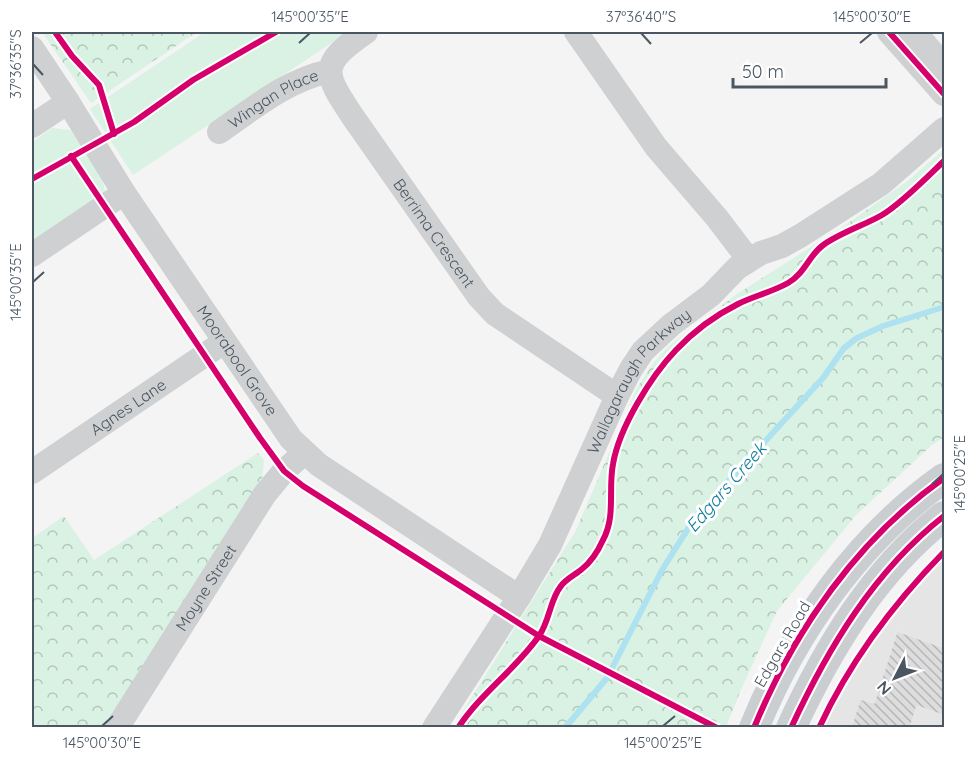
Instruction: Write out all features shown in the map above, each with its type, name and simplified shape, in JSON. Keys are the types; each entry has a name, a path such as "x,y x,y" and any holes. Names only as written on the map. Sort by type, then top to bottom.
{"main road":[{"name":"Edgars Road","path":"754,728 786,659 815,612 842,576 898,515 945,478"},
{"path":"791,728 816,673 866,597 896,561 945,516"}],"street":[{"path":"330,71 338,52 366,32"},
{"path":"576,32 656,147 717,218 749,260"},
{"path":"889,32 945,94"},
{"path":"915,32 945,66"},
{"name":"Moorabool Grove","path":"32,48 124,193 224,342 276,419 304,453 519,597"},
{"name":"Wingan Place","path":"219,132 288,85 311,75 330,71"},
{"name":"Berrima Crescent","path":"330,71 335,90 352,117 479,297 495,314 522,334 617,396"},
{"path":"32,126 68,102"},
{"name":"Wallagaraugh Parkway","path":"434,728 550,545 617,396 631,369 655,338 711,295 737,268 800,236 881,184 945,129"},
{"path":"32,255 124,193"},
{"name":"Agnes Lane","path":"32,472 224,342"},
{"name":"Moyne Street","path":"117,728 265,494 284,471 304,453"}],"shaded area":[{"path":"944,558 944,727 823,728 835,701 885,623"}],"green space":[{"path":"42,32 197,32 91,103"},
{"path":"205,32 348,32 133,175 90,109"},
{"path":"52,128 71,130 102,177 105,192 32,242 32,142"},
{"path":"944,149 944,437 932,445 856,515 777,611 726,727 453,727 575,532 637,388 654,362 670,345 737,294 844,226 909,180"},
{"path":"258,453 264,460 262,480 105,727 32,728 32,538 64,516 94,560"}],"building":[{"path":"897,631 945,648 945,716 917,706 910,728 851,728 860,699 874,703"}],"waterway":[{"name":"Edgars Creek","path":"565,728 607,678 662,570 694,519 823,378 844,348 857,338 883,326 944,307"}],"cycle path":[{"path":"55,32 72,56 99,85 114,134"},
{"path":"32,179 134,122 193,80 276,32"},
{"path":"889,32 944,94"},
{"path":"71,156 284,471 303,486 539,636 717,728"},
{"path":"458,728 467,715 530,648 543,630 557,591 565,581 588,563 599,548 607,531 611,512 612,474 616,450 637,403 666,361 690,337 721,313 794,279 822,246 889,210 944,161"},
{"path":"754,728 788,656 832,589 884,529 944,478"},
{"path":"791,728 837,640 855,613 896,561 944,516"},
{"path":"819,728 844,680 874,634 907,592 944,552"}]}
